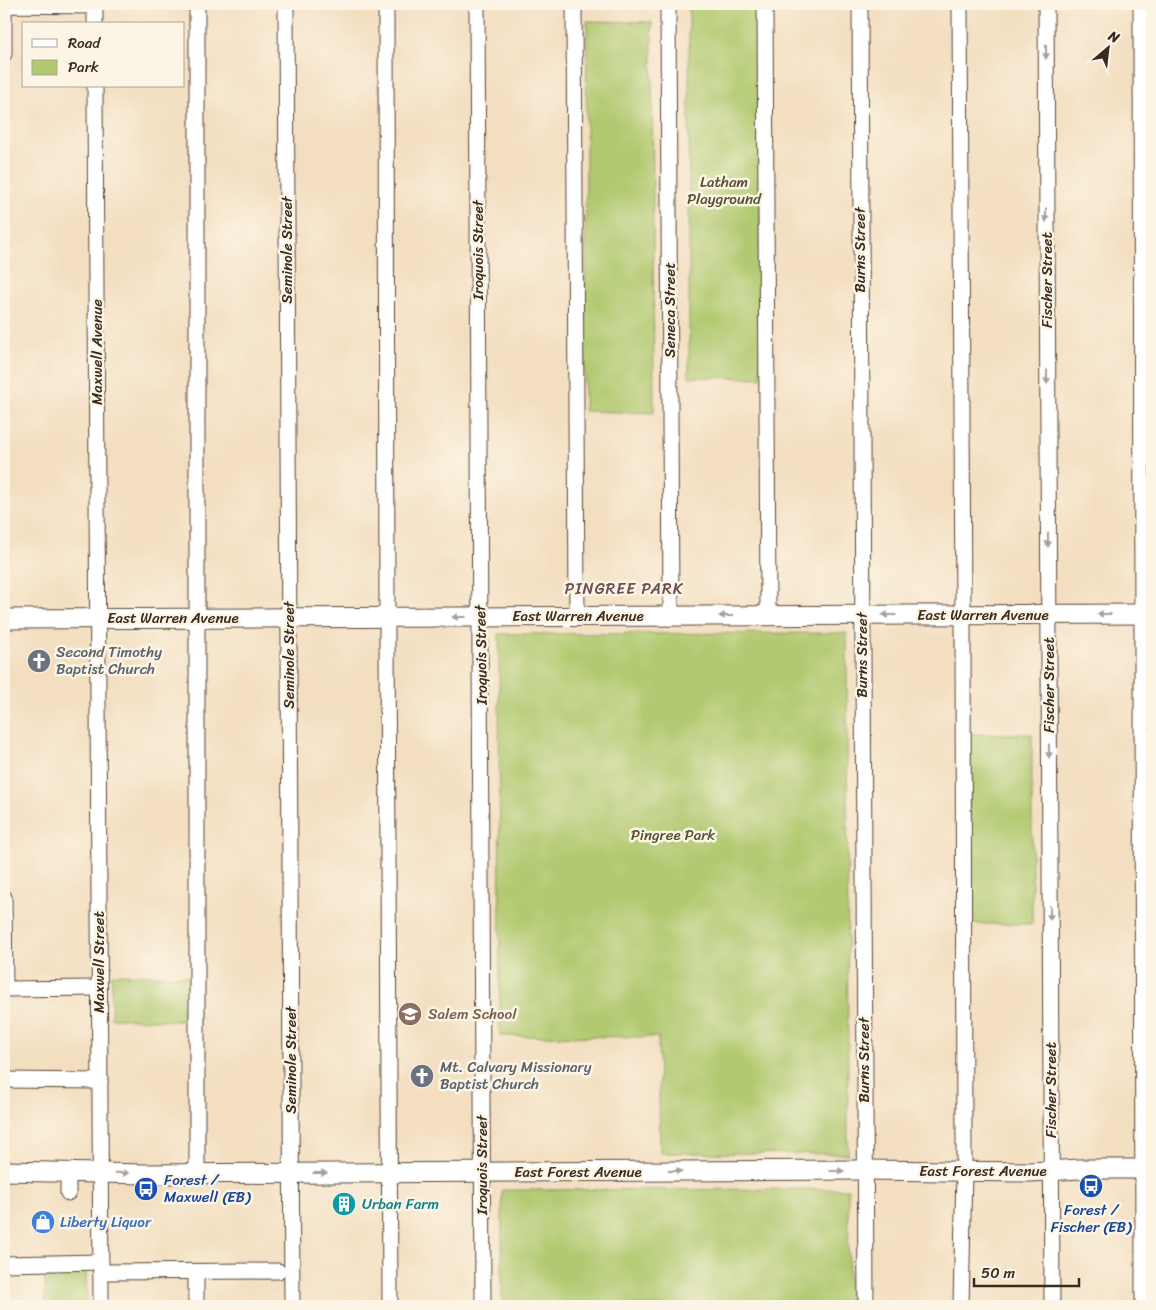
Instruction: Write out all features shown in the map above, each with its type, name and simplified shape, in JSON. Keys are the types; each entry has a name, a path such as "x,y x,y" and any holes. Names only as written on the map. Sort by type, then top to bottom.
{"main road":[{"name":"East Warren Avenue","path":"4,619 1147,614"},
{"name":"East Forest Avenue","path":"4,1171 197,1174 1147,1169"}],"street":[{"path":"196,4 197,1174"},
{"name":"Seminole Street","path":"286,4 292,1306"},
{"path":"386,4 386,617 390,1306"},
{"name":"Iroquois Street","path":"478,4 483,1306"},
{"path":"574,4 577,616"},
{"name":"Seneca Street","path":"668,4 671,616"},
{"path":"765,4 768,615"},
{"name":"Burns Street","path":"860,4 866,1306"},
{"path":"960,4 964,1171 962,1306"},
{"name":"Fischer Street","path":"1046,4 1052,1306"},
{"path":"1141,4 1147,614 1147,1169 1142,1306"},
{"path":"4,54 4,5 95,5 95,22"},
{"name":"Maxwell Avenue","path":"95,88 98,618"},
{"name":"Maxwell Street","path":"98,618 101,1306"},
{"path":"4,897 4,989 99,988"},
{"path":"4,1080 100,1081"},
{"path":"68,1172 68,1193"},
{"path":"4,1264 69,1260 101,1267 196,1272 278,1271"},
{"path":"196,1272 196,1306"}],"green space":[{"name":"Latham Playground","path":"689,4 759,4 761,378 689,377"},
{"name":"Latham Playground","path":"587,21 652,22 654,413 584,411"},
{"name":"Pingree Park","path":"847,633 848,1154 660,1153 658,1037 500,1036 499,634"},
{"path":"969,734 1032,734 1032,924 969,924"},
{"path":"112,974 197,976 197,1022 111,1018"},
{"path":"848,1189 849,1306 502,1306 502,1190"},
{"path":"45,1270 86,1270 87,1306 45,1306"}],"place":[{"name":"Second Timothy Baptist Church","path":"39,661"},
{"name":"Salem School","path":"410,1014"},
{"name":"Mt. Calvary Missionary Baptist Church","path":"422,1076"},
{"name":"Forest / Fischer (EB)","path":"1091,1186"},
{"name":"Forest / Maxwell (EB)","path":"146,1189"},
{"name":"Urban Farm","path":"344,1204"},
{"name":"Liberty Liquor","path":"43,1222"}],"district":[{"name":"PINGREE PARK","path":"624,588"}]}
